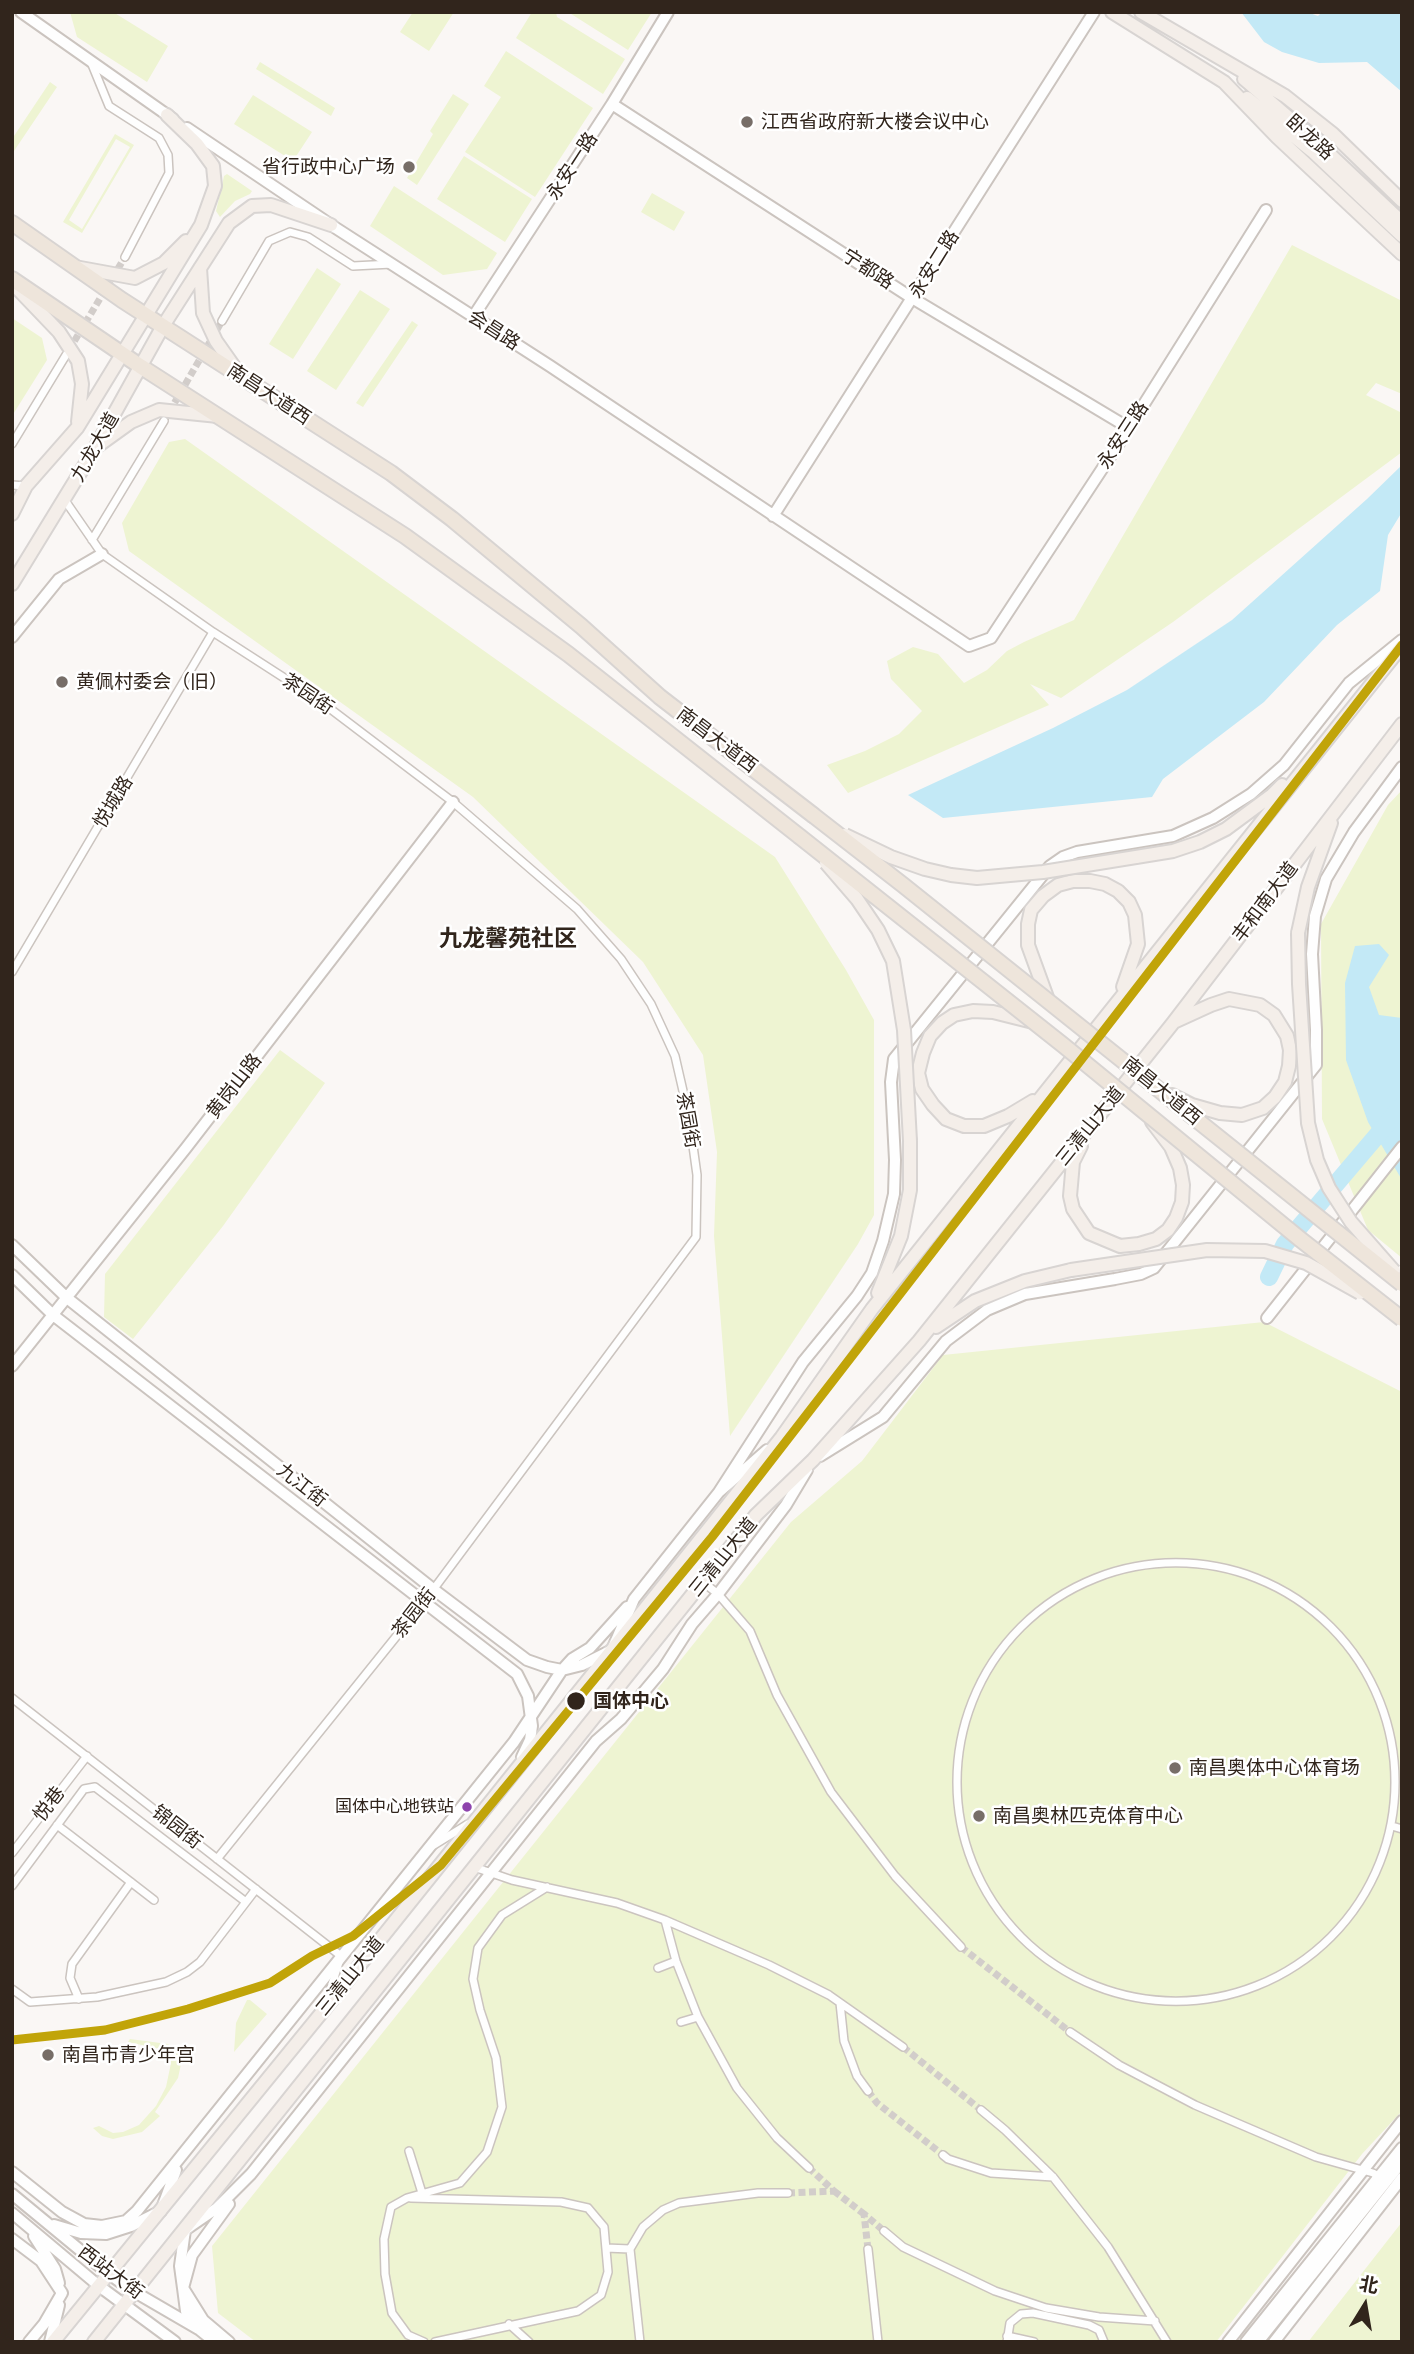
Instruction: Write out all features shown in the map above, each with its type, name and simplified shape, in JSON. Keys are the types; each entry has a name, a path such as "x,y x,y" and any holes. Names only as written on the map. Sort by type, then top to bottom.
{"highway":[{"name":"南昌大道西","path":"12,223 146,315 391,473 452,519 581,626 660,697 1048,1000 1402,1284"},
{"name":"南昌大道西","path":"12,281 139,366 405,536 568,654 1033,1022 1402,1319"}],"main road":[{"name":"卧龙路","path":"1112,12 1264,110 1402,236"},
{"name":"卧龙路","path":"1140,12 1284,96 1333,134 1402,201"},
{"name":"卧龙路","path":"1215,54 1318,143 1402,222"},
{"name":"卧龙路","path":"1224,82 1277,137 1402,254"},
{"path":"75,267 135,278 164,263 201,225 215,186 213,166 197,144 167,115"},
{"name":"九龙大道","path":"12,584 94,450 163,326 229,223 252,206 271,205 331,225"},
{"name":"九龙大道","path":"12,514 26,486 77,428 201,225"},
{"path":"200,268 203,313 216,341 240,375"},
{"path":"12,281 59,332 78,361 82,383 77,428"},
{"path":"94,450 131,422 159,410 219,416"},
{"path":"1118,1000 1402,646"},
{"name":"丰和南大道","path":"1127,1079 1402,724"},
{"path":"829,828 891,857 925,869 977,878 1043,872 1136,857 1200,842 1226,829 1272,795 1322,746"},
{"path":"1335,811 1308,887 1298,933 1298,984 1308,1123 1329,1188 1350,1222 1402,1279"},
{"path":"812,847 857,899 878,930 893,961 904,1030 910,1190 901,1236 872,1309"},
{"path":"1048,1000 1028,945 1031,910 1043,896 1058,885 1073,881 1090,881 1105,884 1118,891 1129,902 1135,915 1138,944 1118,1000"},
{"path":"1153,1084 1192,1105 1220,1113 1242,1115 1263,1108 1285,1082 1290,1050 1287,1036 1274,1015 1260,1005 1229,999 1173,1023"},
{"name":"三清山大道","path":"52,2342 323,2011 781,1438 872,1309 1118,1000"},
{"path":"1033,1022 993,1012 973,1011 954,1015 930,1036 918,1073 922,1088 933,1105 946,1119 964,1126 984,1126 1041,1096"},
{"name":"三清山大道","path":"94,2342 756,1515 813,1460 919,1340 1127,1079"},
{"path":"1090,1126 1073,1162 1070,1196 1073,1209 1089,1233 1102,1240 1120,1246 1156,1239 1168,1230 1177,1218 1184,1185 1171,1147 1143,1110"},
{"path":"919,1340 975,1301 1025,1281 1071,1270 1207,1250 1265,1251 1306,1263 1340,1280 1402,1319"}],"street":[{"name":"永安一路","path":"473,317 612,104 668,12"},
{"name":"永安二路","path":"773,516 1094,12"},
{"name":"会昌路","path":"26,14 167,115 331,225 969,646"},
{"path":"91,61 109,106 159,138 168,155 169,173 125,257"},
{"name":"宁都路","path":"612,104 912,298 1129,428"},
{"name":"永安三路","path":"969,646 991,638 1129,428 1266,210"},
{"path":"222,321 270,242 290,232 308,237 353,266 392,264"},
{"path":"12,444 66,355"},
{"path":"92,540 164,421"},
{"path":"12,485 26,486"},
{"name":"茶园街","path":"64,499 102,554 320,701 453,802 577,909 621,959 651,1004 675,1056 690,1117 697,1175 695,1237 424,1602 217,1859"},
{"path":"12,636 59,579 102,554"},
{"name":"悦城路","path":"12,972 214,632"},
{"path":"12,2172 62,2212 84,2224 102,2226 126,2221 137,2211 514,1742 562,1670 572,1659 590,1648 634,1599 719,1492 803,1362 857,1296 872,1273 894,1194 891,1082 894,1059 1050,866 1063,856 1077,852 1173,836 1213,818 1251,794 1284,765 1349,683 1402,640"},
{"path":"229,2342 204,2320 183,2288 192,2255 251,2174 596,1741 621,1719 663,1669 691,1623 718,1594 786,1505 813,1460 883,1417 946,1341 987,1310 1025,1294 1141,1274 1154,1268 1316,1065 1312,954 1315,916 1326,878 1354,832 1402,767"},
{"name":"黄岗山路","path":"12,1366 186,1148 453,802"},
{"path":"1266,1318 1402,1147"},
{"name":"九江街","path":"12,1245 66,1298 433,1589 527,1660 562,1670"},
{"name":"九江街","path":"12,1275 53,1315 517,1674 528,1696 531,1716 530,1740 516,1769"},
{"path":"719,1492 781,1438"},
{"path":"1149,1564 1206,1565 1260,1579 1309,1607 1349,1647 1378,1695 1393,1749 1398,1806 1377,1871 1353,1912 1322,1946 1283,1973 1240,1992 1194,2000 1147,1999 1101,1988 1041,1955 994,1905 968,1855 958,1811 958,1744 975,1690 1005,1643 1046,1604 1095,1578 1149,1564"},
{"path":"703,1582 718,1594 750,1631 777,1695 831,1792 895,1876 961,1947"},
{"path":"562,1670 582,1665 612,1650 634,1599"},
{"name":"锦园街","path":"12,1698 341,1956"},
{"name":"悦巷","path":"12,1853 87,1756"},
{"path":"12,1886 84,1789 95,1787 246,1902"},
{"path":"428,1849 475,1820"},
{"path":"57,1825 154,1900"},
{"path":"1391,1826 1402,1829"},
{"path":"474,1867 512,1880 617,1903 665,1920 769,1965 840,2003 904,2047"},
{"path":"79,1999 70,1978 72,1964 131,1882"},
{"path":"424,2342 408,2334 392,2313 384,2239 391,2207 407,2198 460,2183 487,2152 502,2107 496,2058 473,1979 478,1948 502,1915 548,1887"},
{"path":"12,1989 30,2002 97,1997 166,1982 200,1962 256,1889"},
{"path":"665,1920 676,1961 698,2017 737,2088 776,2138 809,2168"},
{"path":"323,2011 341,1956"},
{"path":"658,1968 676,1961"},
{"path":"840,2003 844,2041 857,2076 868,2091"},
{"path":"681,2022 698,2017"},
{"path":"1070,2032 1119,2065 1206,2110 1316,2157 1363,2170 1382,2179"},
{"path":"981,2110 1053,2177 1108,2247 1167,2342"},
{"path":"1228,2342 1402,2121"},
{"path":"1258,2342 1382,2179 1402,2148"},
{"path":"409,2151 422,2193"},
{"path":"943,2155 991,2173 1053,2177"},
{"path":"50,2224 81,2233 106,2234 131,2226 161,2211 180,2158"},
{"path":"1246,2342 1382,2179 1402,2162"},
{"path":"200,2330 186,2311 180,2266 185,2230 217,2208 251,2174"},
{"path":"1275,2342 1402,2178"},
{"path":"640,2342 630,2249 643,2227 663,2210 679,2203 758,2193 788,2193"},
{"name":"西站大街","path":"12,2194 109,2274 215,2342"},
{"path":"407,2198 561,2202 588,2208 604,2227 608,2272 601,2295 578,2311 435,2342"},
{"name":"西站大街","path":"12,2213 99,2286 175,2342"},
{"path":"27,2224 55,2269 62,2293 52,2342"},
{"path":"884,2231 903,2247 995,2291 1100,2330 1104,2342"},
{"path":"12,2239 41,2261 62,2293"},
{"path":"606,2248 630,2249"},
{"path":"868,2249 878,2342"},
{"path":"29,2342 44,2324 62,2293"},
{"path":"1034,2342 1007,2339 1010,2323 1021,2314 1044,2311 1155,2321"},
{"path":"1089,2325 1099,2317"},
{"path":"509,2325 529,2342"}],"green space":[{"path":"70,12 113,12 168,46 147,82 77,37"},
{"path":"413,12 454,12 429,51 400,32"},
{"path":"532,12 556,12 557,17 625,59 603,94 516,38"},
{"path":"568,12 652,12 628,50"},
{"path":"506,51 593,108 535,197 465,152 501,97 484,86"},
{"path":"260,62 335,108 331,116 256,69"},
{"path":"50,82 57,87 12,154 12,139"},
{"path":"453,94 469,104 417,185 407,178 433,134 430,131"},
{"path":"253,95 312,132 293,161 234,124"},
{"path":"115,134 134,145 82,233 63,222","holes":["116,139 130,147 82,229 69,220"]},
{"path":"464,156 532,199 505,242 437,199"},
{"path":"227,174 252,191 235,201 220,217 216,211 224,176"},
{"path":"394,186 497,253 487,269 443,275 370,226"},
{"path":"652,193 685,212 674,231 641,212"},
{"path":"1292,245 1402,301 1402,394 1376,383 1366,395 1402,413 1402,452 1173,622 1061,698 1030,684 1049,705 848,793 827,765 865,751 899,734 922,711 891,679 887,661 913,647 938,654 964,683 987,670 1007,651 1074,620"},
{"path":"317,268 341,284 293,359 269,344"},
{"path":"360,290 390,309 336,390 307,371"},
{"path":"12,318 42,338 47,360 12,416"},
{"path":"412,321 418,325 363,407 356,403"},
{"path":"185,439 775,857 874,1020 874,1215 858,1244 730,1436 714,1236 717,1152 703,1055 643,962 473,797 129,551 122,523 169,442"},
{"path":"1402,790 1402,1258 1368,1230 1322,1119 1321,924 1388,805"},
{"path":"280,1050 325,1083 223,1226 133,1339 104,1317 105,1274"},
{"name":"南昌奥林匹克体育中心","path":"1264,1322 1402,1392 1402,2111 1362,2154 1216,2342 256,2342 218,2313 212,2246 791,1522 862,1461 943,1355"},
{"path":"247,2000 267,2014 234,2052 236,2023"},
{"path":"130,2039 168,2044 180,2055 181,2064 178,2078 155,2112 160,2116 142,2132 113,2139 102,2136 93,2128 99,2126 113,2133 139,2125 156,2106 166,2087 171,2063 165,2050 128,2042"},
{"path":"1402,2222 1402,2342 1308,2342"}],"water":[{"path":"1241,12 1307,12 1318,16 1322,12 1402,12 1402,92 1367,62 1319,63 1282,52 1264,42"},
{"path":"1402,465 1402,512 1388,535 1380,591 1337,625 1264,702 1163,779 1152,797 943,818 908,795 1053,728 1127,690 1232,620"},
{"path":"1379,944 1389,955 1369,987 1379,1015 1402,1018 1402,1180 1368,1122 1346,1060 1345,983 1355,946"}],"waterway":[{"path":"1269,1277 1285,1244 1402,1106"}],"tunnel":[{"path":"69,350 125,257"},
{"path":"164,421 222,321"},
{"path":"961,1947 1070,2032"},
{"path":"903,2047 981,2110"},
{"path":"868,2091 877,2103 943,2155"},
{"path":"788,2193 834,2191 809,2168"},
{"path":"834,2191 864,2214"},
{"path":"868,2249 864,2214 884,2231"}],"transit line":[{"path":"12,2040 105,2030 188,2009 270,1983 312,1956 353,1936 441,1865 712,1537 1402,645"}],"place":[{"name":"江西省政府新大楼会议中心","path":"747,122"},
{"name":"省行政中心广场","path":"409,167"},
{"name":"黄佩村委会（旧）","path":"62,682"},
{"name":"国体中心","path":"576,1701"},
{"name":"南昌奥体中心体育场","path":"1175,1768"},
{"name":"国体中心地铁站","path":"467,1807"},
{"name":"南昌奥林匹克体育中心","path":"979,1816"},
{"name":"南昌市青少年宫","path":"48,2055"}],"district":[{"name":"九龙馨苑社区","path":"508,939"}]}
